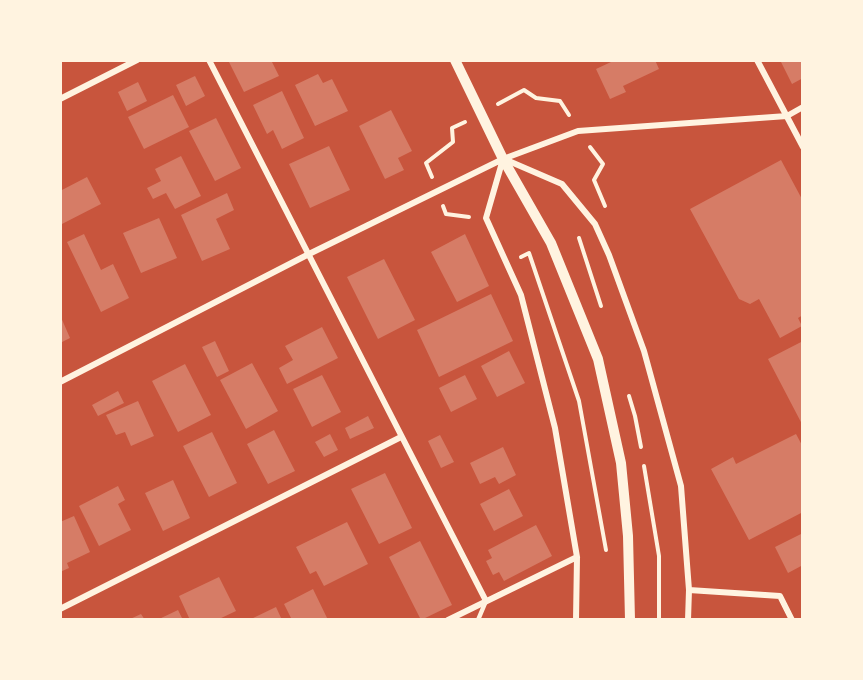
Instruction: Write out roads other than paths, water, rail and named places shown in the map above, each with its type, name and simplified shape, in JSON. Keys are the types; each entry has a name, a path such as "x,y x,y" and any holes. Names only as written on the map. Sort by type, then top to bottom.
{"street":[{"path":"60,99 137,60"},
{"path":"209,60 486,601"},
{"path":"455,60 503,159 551,243 598,360 621,462 628,536 630,620"},
{"path":"757,60 803,147"},
{"path":"60,382 309,254 503,159 578,131 787,116 803,107"},
{"path":"503,159 486,218 521,295 555,428 577,557 576,620"},
{"path":"503,159 562,184 595,224 609,255 644,351 681,486 689,590 688,620"},
{"path":"60,609 401,437"},
{"path":"448,620 577,557"},
{"path":"689,590 780,596 792,620"}],"lane":[{"path":"478,620 486,601"}]}
